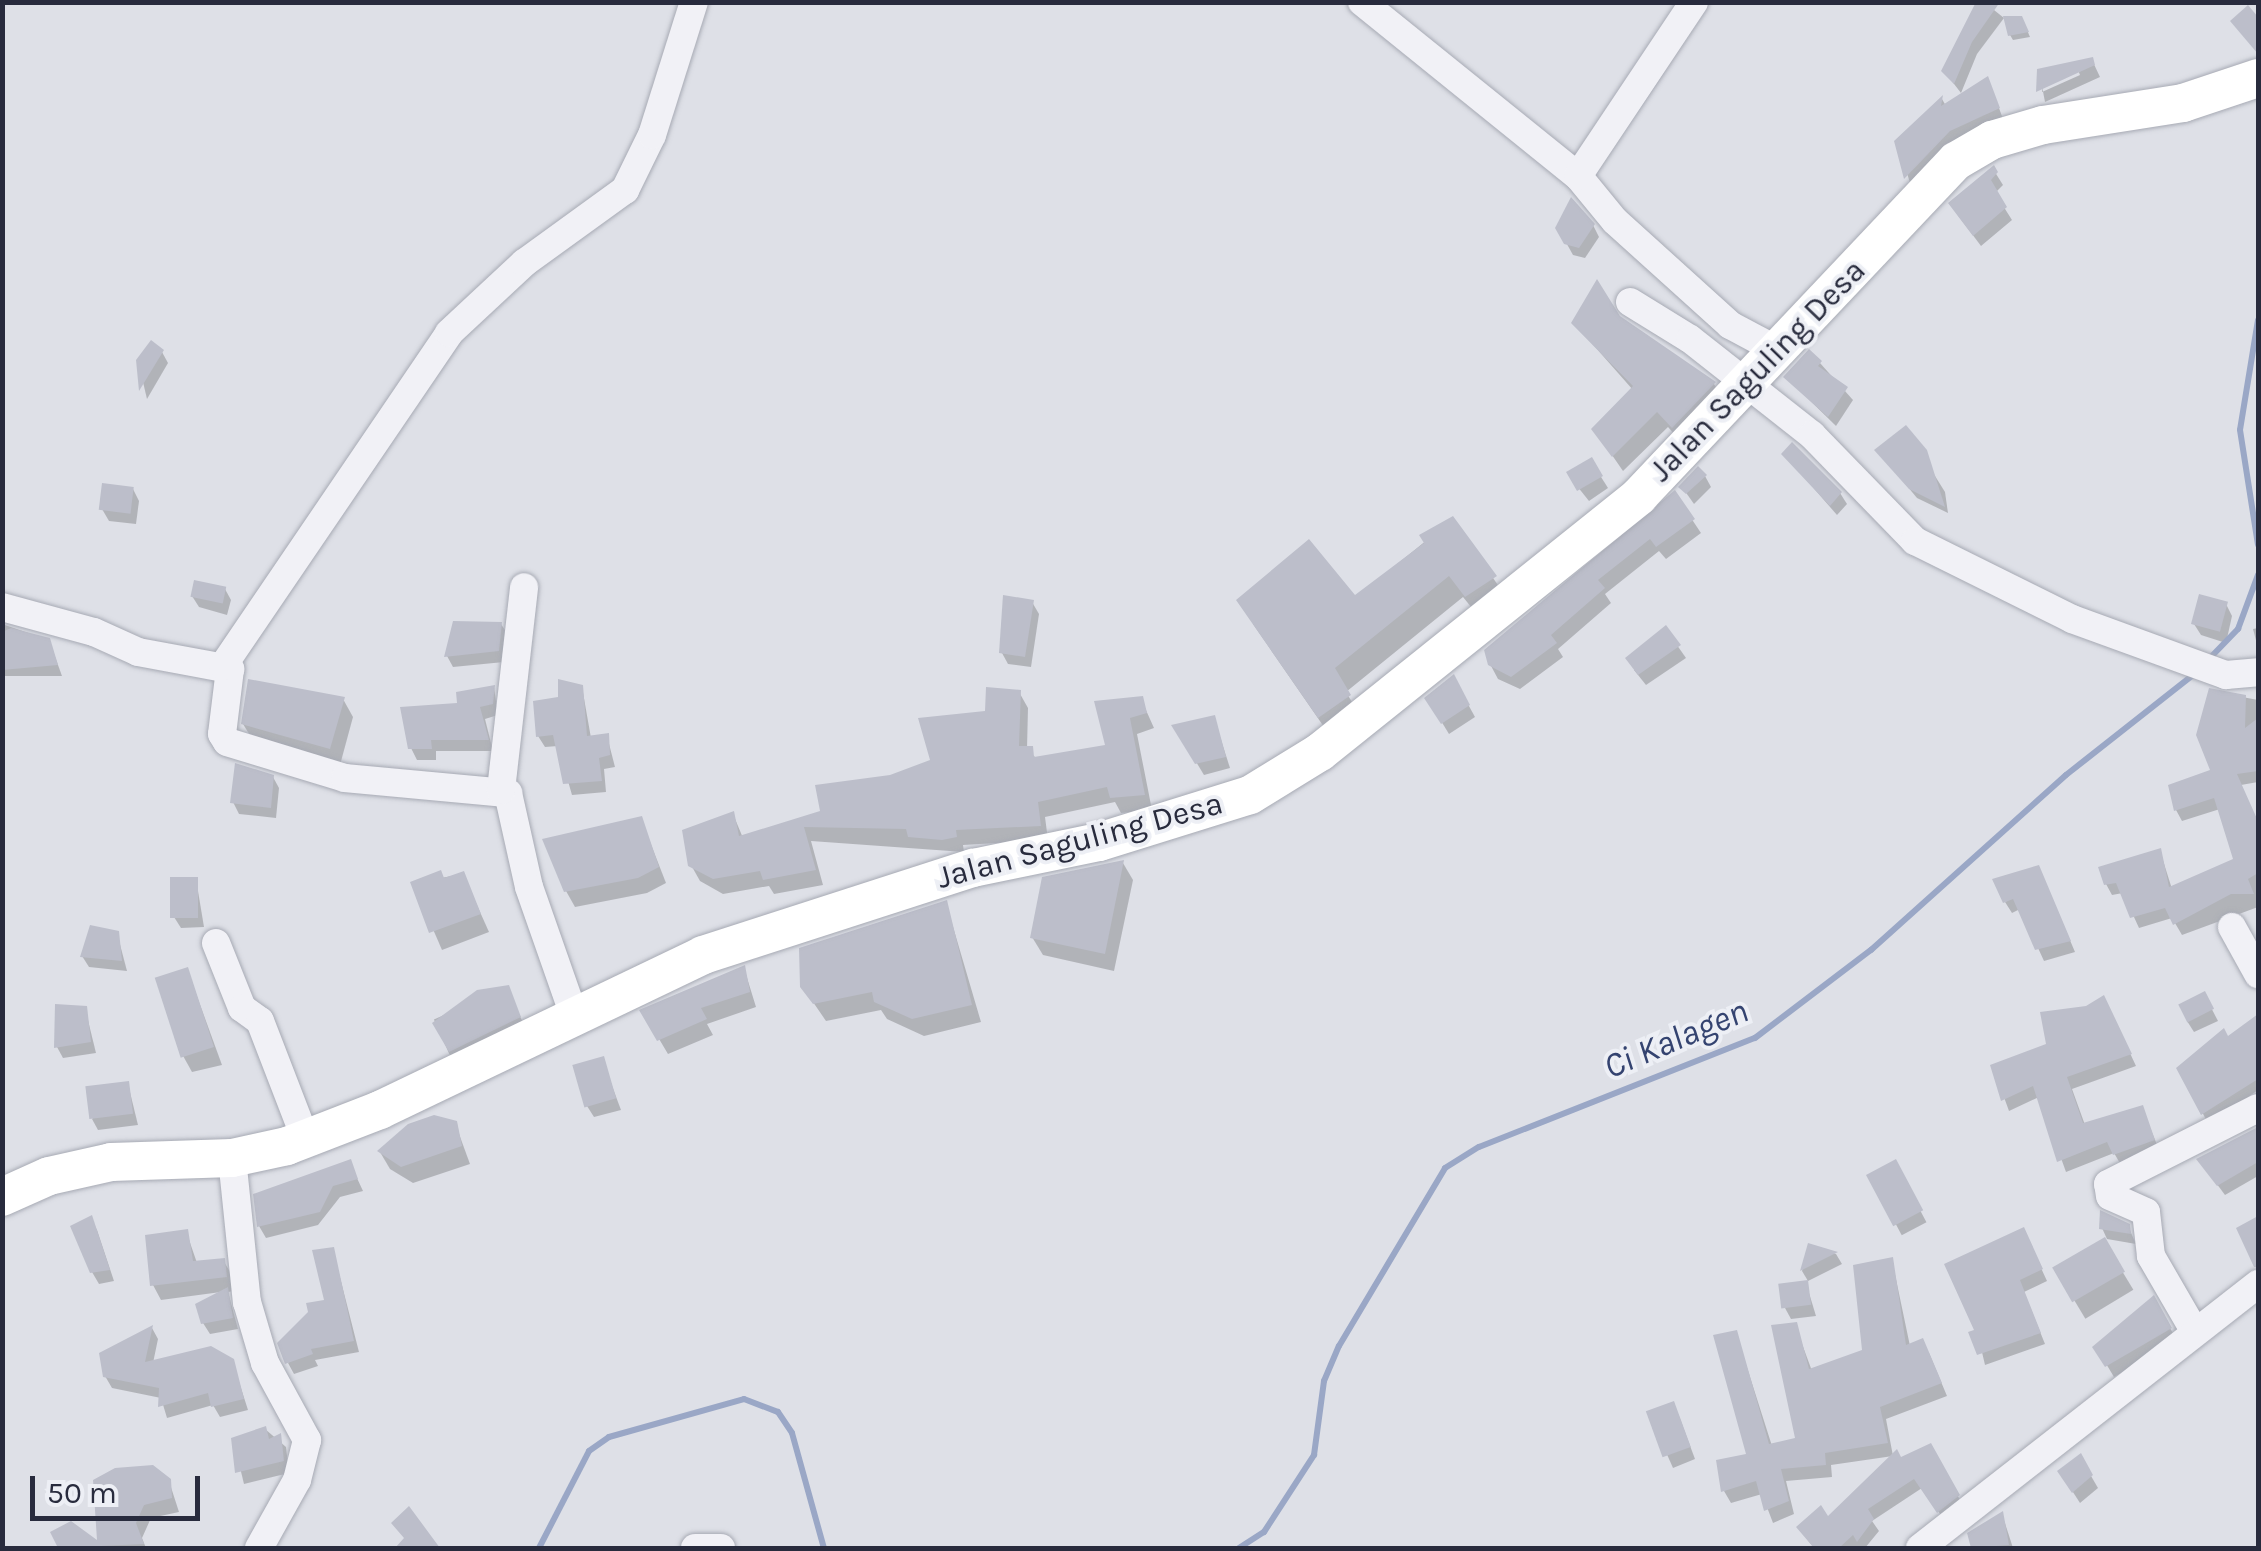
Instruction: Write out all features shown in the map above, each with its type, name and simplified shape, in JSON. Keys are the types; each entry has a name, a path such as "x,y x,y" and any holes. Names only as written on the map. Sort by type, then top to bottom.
{"street":[{"path":"223,666 450,333 524,263 625,190 652,135 694,2"},
{"path":"1362,2 1578,176 1682,284 1730,325 1778,351"},
{"path":"1578,176 1694,2"},
{"name":"Jalan Saguling Desa","path":"2,1198 49,1176 112,1162 232,1158 306,1140 575,1018 702,955 972,868 1201,814 1250,794 1320,752 1640,496 1956,161 1992,140 2183,103 2258,78"},
{"path":"1630,302 1745,382 1812,435 1915,541 2072,619 2202,666 2258,672"},
{"path":"501,790 524,586"},
{"path":"2,607 94,632 138,652 223,666 232,672 222,734 228,742 344,778 501,790 510,796 529,886 575,1018"},
{"path":"2232,928 2258,974"},
{"path":"216,943 242,1008 260,1021 306,1140"},
{"path":"2195,1332 2150,1256 2146,1212 2110,1196 2108,1184 2258,1108"},
{"path":"232,1158 251,1317 266,1363 306,1440 297,1480 259,1548"},
{"path":"1920,1548 2258,1284"},
{"path":"695,1548 721,1548"}],"building":[{"path":"1976,2 2000,2 1972,42 1954,84 1941,71"},
{"path":"2248,5 2258,17 2258,54 2230,21"},
{"path":"2003,16 2022,16 2029,32 2008,36"},
{"path":"2093,57 2095,65 2036,92 2037,69"},
{"path":"1988,76 2000,108 1950,131 1904,179 1894,141 1943,95 1941,106"},
{"path":"1994,165 1998,172 1991,180 2007,207 1973,236 1948,203"},
{"path":"1571,197 1595,224 1579,248 1564,244 1555,228"},
{"path":"1597,279 1620,316 1716,382 1672,428 1657,412 1612,457 1591,429 1633,386 1571,323"},
{"path":"151,340 164,350 139,391 136,360"},
{"path":"1809,349 1822,361 1818,366 1848,387 1828,417 1783,377"},
{"path":"1906,425 1927,450 1945,507 1909,489 1874,450"},
{"path":"1792,442 1842,492 1830,506 1781,454"},
{"path":"1592,457 1603,476 1577,491 1566,472"},
{"path":"1698,466 1707,475 1686,494 1678,487"},
{"path":"102,483 134,487 130,514 99,510"},
{"path":"1675,490 1695,519 1656,547 1650,539 1598,580 1605,588 1551,635 1557,643 1511,677 1488,665 1484,650"},
{"path":"1453,516 1497,576 1465,597 1449,576 1335,668 1351,695 1318,718 1236,600 1309,539 1355,595 1424,543 1419,535"},
{"path":"194,580 226,587 223,603 190,597"},
{"path":"2199,594 2228,602 2220,632 2191,624"},
{"path":"1003,595 1034,600 1025,657 999,653"},
{"path":"453,621 502,622 499,651 444,657"},
{"path":"1666,625 1681,645 1638,675 1625,658"},
{"path":"11,628 50,638 58,665 2,670 2,632"},
{"path":"1454,674 1470,705 1441,724 1424,698"},
{"path":"248,679 345,697 330,749 241,724"},
{"path":"558,679 583,685 587,736 609,733 610,755 599,758 602,781 563,784 553,735 536,737 533,701 558,697"},
{"path":"495,685 493,704 480,707 489,740 431,740 432,749 408,749 400,707 457,703 456,692"},
{"path":"986,687 1021,690 1019,746 1033,746 1034,757 1105,745 1094,701 1143,696 1147,713 1130,718 1145,795 1110,798 1107,787 1038,802 1041,826 956,830 957,837 942,840 908,837 906,829 804,827 816,870 763,880 760,871 713,879 688,866 682,830 734,811 739,836 820,811 815,785 890,775 930,760 918,718 985,711"},
{"path":"2209,688 2246,695 2245,728 2258,718 2258,771 2237,774 2258,821 2258,873 2248,879 2254,894 2231,894 2173,925 2165,908 2130,918 2116,883 2104,885 2098,867 2161,848 2169,887 2233,859 2214,798 2174,811 2168,785 2210,770 2196,735"},
{"path":"1215,715 1226,757 1195,764 1171,725"},
{"path":"235,763 274,775 271,808 230,803"},
{"path":"642,816 659,867 638,878 564,892 542,839"},
{"path":"1124,860 1105,954 1030,938 1042,877"},
{"path":"2039,865 2071,941 2035,950 2013,899 2003,903 1992,879"},
{"path":"441,870 444,878 464,871 481,914 429,933 410,882"},
{"path":"170,877 198,877 198,918 170,918"},
{"path":"947,900 972,1005 912,1019 874,1002 872,992 813,1004 800,987 799,948"},
{"path":"90,925 119,931 122,961 80,957"},
{"path":"745,965 750,992 701,1008 707,1019 657,1041 639,1010"},
{"path":"188,967 214,1047 181,1058 155,978"},
{"path":"509,985 521,1017 449,1052 432,1023 477,990"},
{"path":"2205,991 2214,1009 2187,1022 2178,1005"},
{"path":"2104,995 2132,1054 2067,1077 2083,1123 2143,1105 2155,1140 2113,1155 2107,1142 2057,1162 2033,1086 2001,1101 1990,1065 2046,1044 2040,1012 2086,1006"},
{"path":"55,1004 87,1006 91,1042 54,1048"},
{"path":"2258,1014 2258,1079 2201,1115 2176,1068 2224,1028 2228,1036"},
{"path":"604,1056 616,1098 584,1107 572,1065"},
{"path":"129,1081 133,1114 89,1119 85,1086"},
{"path":"434,1115 457,1121 462,1146 401,1167 377,1151 408,1124"},
{"path":"2258,1127 2258,1162 2217,1186 2196,1159"},
{"path":"351,1159 358,1179 333,1186 320,1212 257,1227 253,1194"},
{"path":"1896,1159 1923,1210 1893,1226 1866,1175"},
{"path":"2100,1210 2130,1224 2131,1234 2099,1229"},
{"path":"92,1215 110,1270 90,1273 70,1226"},
{"path":"2258,1216 2258,1267 2254,1267 2236,1228"},
{"path":"2024,1227 2043,1269 2020,1280 2041,1333 1977,1355 1968,1332 1974,1330 1944,1264"},
{"path":"188,1229 193,1261 225,1258 227,1277 150,1286 145,1235"},
{"path":"2105,1237 2125,1272 2072,1302 2052,1268"},
{"path":"1808,1243 1838,1252 1800,1271"},
{"path":"334,1247 354,1341 311,1349 313,1354 285,1364 277,1343 308,1312 306,1303 324,1300 312,1250"},
{"path":"1893,1257 1906,1345 1923,1338 1942,1383 1880,1407 1888,1443 1825,1453 1826,1465 1781,1469 1789,1501 1764,1511 1756,1481 1721,1492 1716,1460 1746,1454 1713,1335 1737,1330 1769,1444 1795,1438 1771,1325 1797,1322 1809,1369 1862,1350 1853,1265"},
{"path":"1808,1280 1811,1305 1781,1308 1778,1284"},
{"path":"228,1287 233,1318 201,1324 195,1304"},
{"path":"2154,1295 2172,1328 2105,1367 2092,1347"},
{"path":"153,1325 145,1362 211,1346 234,1359 244,1399 211,1407 208,1393 158,1407 159,1388 103,1377 99,1353"},
{"path":"1674,1401 1691,1447 1663,1457 1646,1411"},
{"path":"266,1426 269,1439 281,1433 284,1461 235,1473 231,1438"},
{"path":"1931,1443 1960,1495 1937,1513 1914,1479 1868,1509 1874,1519 1857,1542 1853,1535 1839,1548 1814,1548 1796,1527 1821,1505 1828,1516 1897,1449 1901,1457"},
{"path":"2081,1453 2093,1475 2072,1493 2057,1471"},
{"path":"153,1465 171,1479 172,1498 144,1505 136,1523 144,1544 58,1548 50,1532 71,1521 97,1540 93,1480 115,1468"},
{"path":"409,1506 440,1548 395,1548 404,1538 391,1523"},
{"path":"2003,1511 2009,1545 1971,1548 1967,1533"}],"waterway":[{"name":"Ci Kalagen","path":"2258,320 2240,430 2258,545"},
{"name":"Ci Kalagen","path":"2209,659 2238,629 2258,575"},
{"name":"Ci Kalagen","path":"1239,1548 1264,1532 1314,1455 1324,1381 1339,1346 1445,1168 1479,1147 1755,1038 1871,950 2066,775 2197,672"},
{"name":"Ci Kalagen","path":"539,1548 589,1451 609,1437 744,1399 778,1412 792,1433 824,1548"}]}
